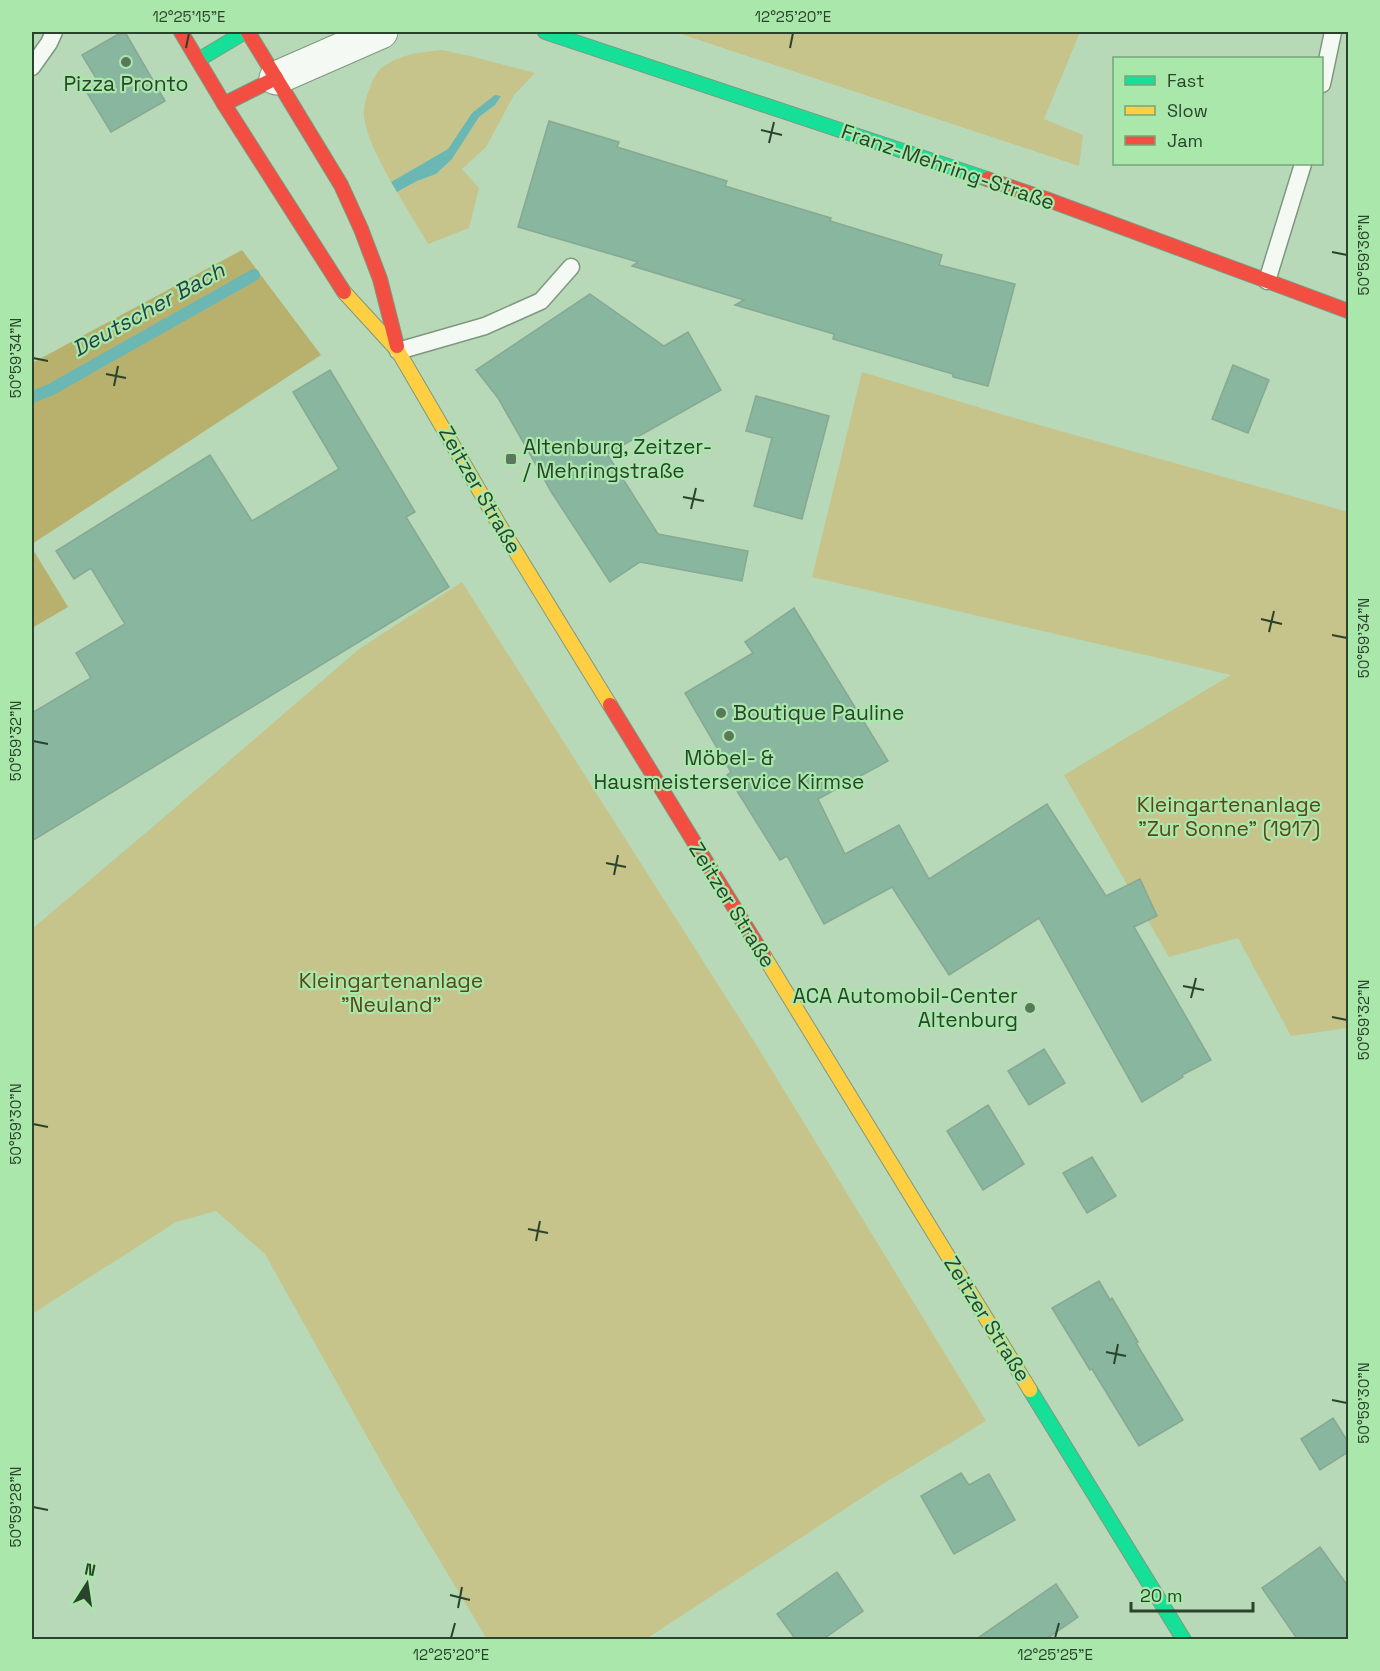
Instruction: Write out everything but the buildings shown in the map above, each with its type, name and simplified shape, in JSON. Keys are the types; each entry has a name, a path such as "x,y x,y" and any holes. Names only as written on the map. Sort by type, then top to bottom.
{"main road":[{"name":"Zeitzer Straße","path":"181,32 341,289 398,351 500,526 1184,1640"},
{"name":"Zeitzer Straße","path":"247,32 341,185 380,279 398,351"},
{"path":"198,60 247,32"},
{"name":"Franz-Mehring-Straße","path":"544,32 1046,199 1348,311"},
{"path":"224,104 276,78"}],"street":[{"path":"276,78 381,32"}],"lane":[{"path":"32,67 54,32"},
{"path":"1323,79 1333,32"},
{"path":"1267,281 1303,165"},
{"path":"398,351 485,326 541,301 571,267"}],"green space":[{"path":"675,32 1080,32 1044,119 1083,135 1079,166"},
{"path":"442,50 535,73 514,95 486,147 462,169 479,188 469,228 428,244 397,192 436,174 452,159 479,117 495,105 472,113 448,149 391,182 371,143 364,110 371,84 381,68 404,56"},
{"name":"Kleingartenanlage \"Zur Sonne\" (1917)","path":"862,372 1004,415 1348,512 1348,1028 1291,1036 1238,938 1169,957 1064,775 1231,675 812,577"},
{"name":"Kleingartenanlage \"Neuland\"","path":"462,582 757,1046 986,1421 883,1484 646,1639 487,1639 393,1483 265,1254 216,1211 176,1222 32,1314 32,929 359,649"}],"shaded area":[{"path":"242,250 321,355 32,544 32,363"},
{"path":"32,548 68,607 32,628"}],"water":[{"path":"495,95 501,96 495,105 479,117 452,159 436,174 397,192 391,182 448,149 472,113"}],"waterway":[{"name":"Deutscher Bach","path":"32,397 50,390 254,275"}],"traffic: fast":[{"path":"198,60 245,32"},
{"path":"545,32 987,179"},
{"path":"1030,1390 1184,1640"}],"traffic: slow":[{"path":"344,292 398,351 500,526 610,705"},
{"path":"764,956 1030,1390"}],"traffic: jam":[{"path":"181,32 224,104 344,292"},
{"path":"248,32 341,185 380,279 397,346"},
{"path":"224,104 276,78"},
{"path":"987,179 1348,311"},
{"path":"610,705 764,956"}],"place":[{"name":"Pizza Pronto","path":"126,62"},
{"name":"Altenburg, Zeitzer- / Mehringstraße","path":"511,459"},
{"name":"Boutique Pauline","path":"721,713"},
{"name":"Möbel- & Hausmeisterservice Kirmse","path":"729,736"},
{"name":"ACA Automobil-Center Altenburg","path":"1030,1008"}]}
